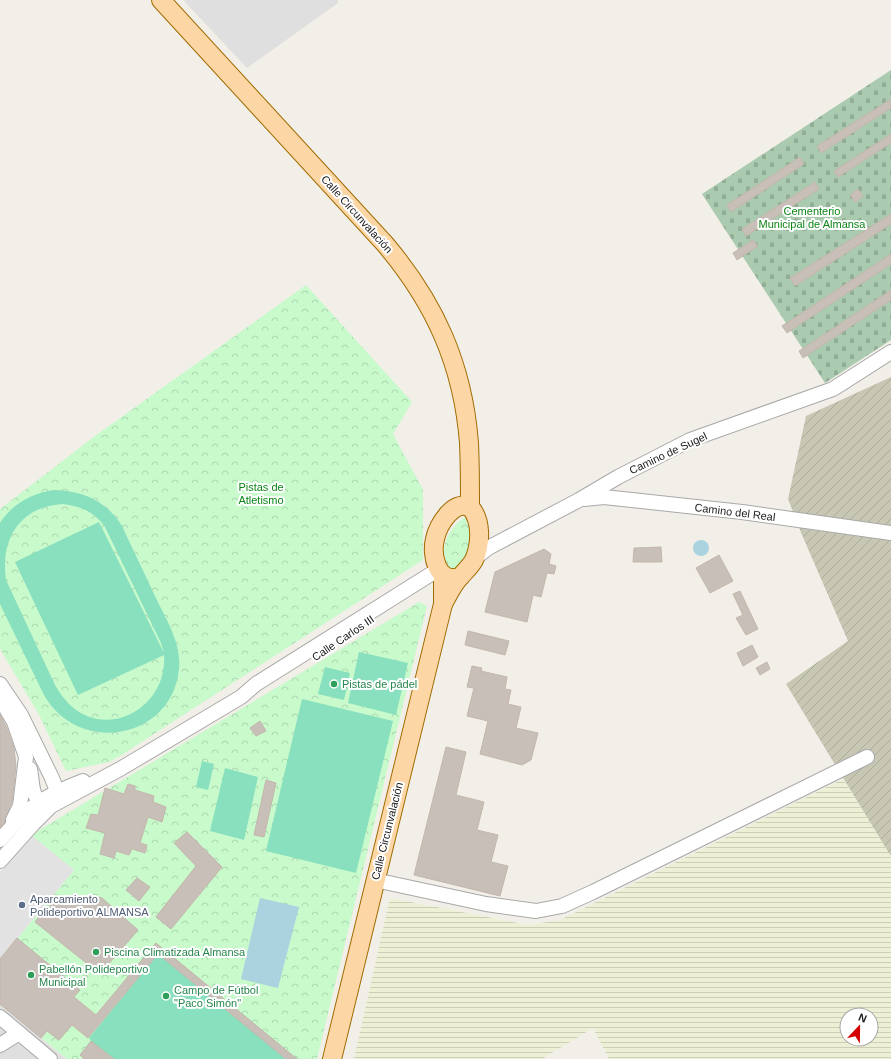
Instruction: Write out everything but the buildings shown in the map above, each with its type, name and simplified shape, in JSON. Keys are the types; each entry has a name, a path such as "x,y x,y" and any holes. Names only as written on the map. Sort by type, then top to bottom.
{"main road":[{"name":"Calle Circunvalación","path":"161,0 385,244 413,278 443,334 459,379 467,425 469,473 465,506"},
{"path":"465,506 477,517 479,532 474,559 467,571 446,573 435,559 433,549 437,531 447,516 455,508 465,506"},
{"name":"Calle Circunvalación","path":"332,1059 443,604 446,573"}],"street":[{"name":"Camino de Sugel","path":"474,559 488,548 579,500 618,477 690,440 833,389 891,352"},
{"name":"Camino del Real","path":"579,500 604,497 623,499 742,512 891,533"},
{"name":"Calle Carlos III","path":"48,799 120,769 241,697 256,684 446,573"},
{"path":"0,684 21,715 51,776 48,799 33,824 0,861"},
{"path":"0,698 14,722 26,757 33,792 48,799"},
{"path":"4,835 20,806 26,757"},
{"path":"375,880 493,905 536,911 562,906 867,757"},
{"name":"Calle Carlos III","path":"48,799 95,776 120,769"},
{"path":"51,776 75,779 95,776"},
{"path":"4,835 26,811 48,799"},
{"path":"0,1017 50,1059"},
{"path":"0,1045 19,1033"}],"shaded area":[{"path":"338,0 338,3 247,68 184,1"},
{"path":"891,377 890,855 786,684 848,641 788,499 806,416"},
{"path":"843,779 891,855 891,1059 609,1059 593,1028 542,1059 354,1059 390,898 528,925 560,920"},
{"name":"Aparcamiento Polideportivo ALMANSA","path":"31,835 74,870 0,959 0,872"},
{"path":"0,1004 41,1038 66,1059 0,1059"}],"green space":[{"name":"Cementerio Municipal de Almansa","path":"891,70 891,340 825,383 702,194"},
{"name":"Pistas de Atletismo","path":"306,285 412,402 393,434 423,490 423,560 120,756 109,762 66,771 38,713 0,649 0,509 95,436"},
{"path":"53,490 73,492 83,495 101,504 116,517 122,526 171,629 178,649 179,659 179,669 172,693 159,712 142,725 121,732 99,732 77,726 58,713 43,693 0,604 0,523 16,505 30,497","holes":["63,504 81,508 97,517 105,527 161,643 164,653 99,522 15,562 78,695 164,655 163,673 156,689 146,703 133,713 118,718 102,720 85,715 70,705 64,698 55,685 6,580 6,551 10,538 16,527 25,518 48,506"]},
{"path":"465,517 471,536 471,546 468,555 453,572 445,558 444,550 453,528"},
{"path":"419,602 427,606 317,1059 67,1059 0,1004 0,959 74,870 31,835"},
{"path":"359,652 408,663 396,715 348,703"},
{"name":"Pistas de pádel","path":"325,667 350,673 344,700 318,694"},
{"path":"302,699 393,721 356,873 266,851"},
{"path":"202,761 214,764 208,790 196,787"},
{"path":"225,768 258,777 244,840 210,831"},
{"name":"Campo de Fútbol \"Paco Simón\"","path":"158,954 286,1059 114,1059 91,1041 89,1038"}],"water":[{"path":"698,540 704,540 709,545 707,554 704,556 698,556 693,551 693,545"},
{"path":"260,898 299,907 278,988 241,979"}],"place":[{"name":"Pistas de pádel","path":"334,684"},
{"name":"Aparcamiento Polideportivo ALMANSA","path":"22,905"},
{"name":"Piscina Climatizada Almansa","path":"96,952"},
{"name":"Pabellón Polideportivo Municipal","path":"31,975"},
{"name":"Campo de Fútbol \"Paco Simón\"","path":"166,996"}]}
